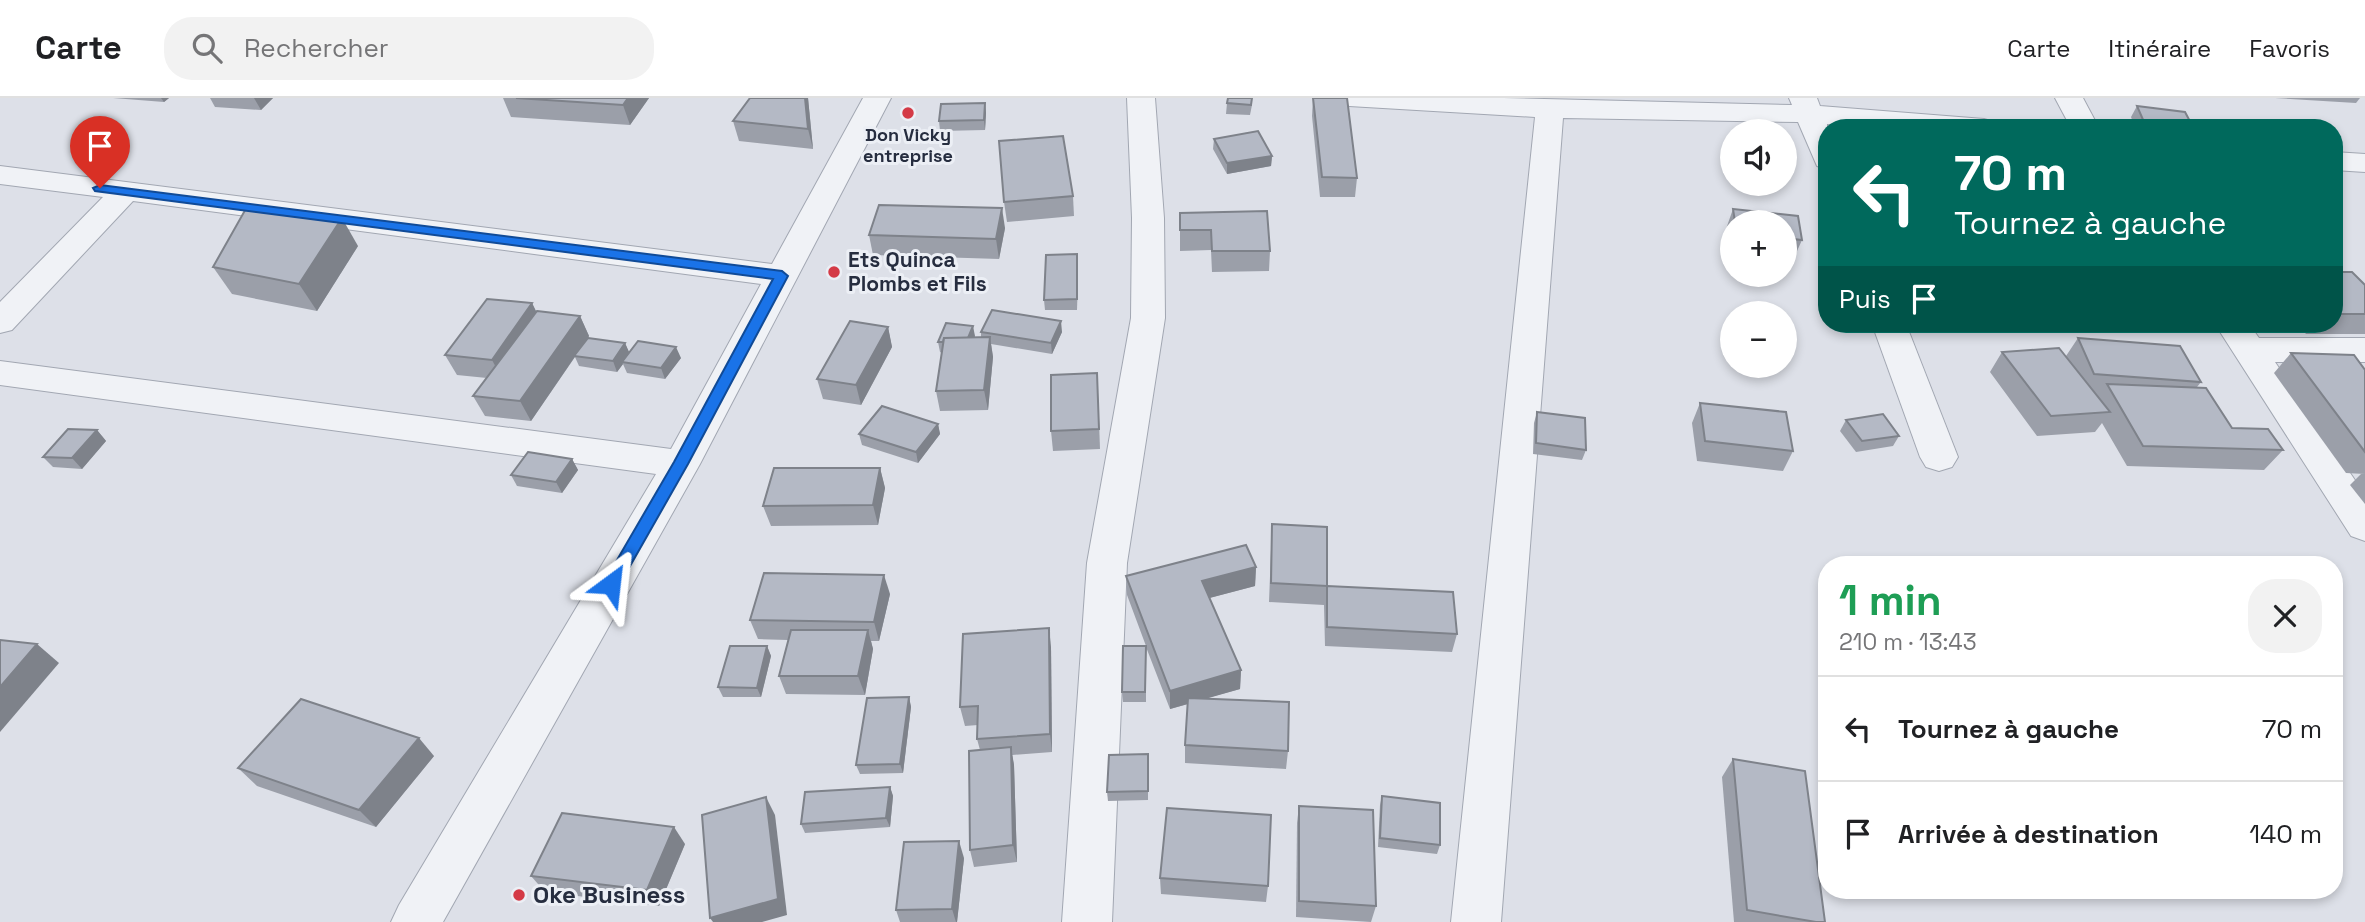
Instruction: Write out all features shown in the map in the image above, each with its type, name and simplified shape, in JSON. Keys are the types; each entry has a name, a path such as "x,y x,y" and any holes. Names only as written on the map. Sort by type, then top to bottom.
{"street":[{"path":"416,922 681,464 877,98"},
{"path":"1087,922 1107,563 1148,318 1148,218 1141,98"},
{"path":"1349,98 1550,109 1807,106 1893,119"},
{"path":"2068,98 2080,119"},
{"path":"1807,106 1818,136"},
{"path":"1476,922 1550,109"},
{"path":"2343,161 2365,163"},
{"path":"0,175 782,276"},
{"path":"0,322 125,192"},
{"path":"1892,333 1939,457"},
{"path":"2241,337 2365,350"},
{"path":"2241,337 2365,526"},
{"path":"0,373 681,464"}],"building":[{"path":"516,98 628,98 623,105"},
{"path":"750,98 805,98 808,129 733,121"},
{"path":"1228,98 1252,98 1251,105 1227,103"},
{"path":"1313,98 1347,98 1357,178 1322,177"},
{"path":"985,103 984,120 939,121 941,104"},
{"path":"2137,106 2185,112 2189,119 2143,119"},
{"path":"1258,131 1272,156 1227,163 1214,139"},
{"path":"1063,136 1073,196 1004,202 999,141"},
{"path":"248,205 342,218 299,284 213,267"},
{"path":"879,205 1002,208 996,239 869,235"},
{"path":"1267,211 1270,251 1212,251 1211,230 1180,230 1180,213"},
{"path":"1797,216 1798,216 1802,240 1797,239"},
{"path":"1077,254 1077,299 1044,300 1046,255"},
{"path":"2343,272 2352,272 2365,285 2365,314 2343,314"},
{"path":"487,299 532,303 492,360 445,355"},
{"path":"992,310 1061,321 1051,343 981,332"},
{"path":"537,311 580,316 520,401 473,396"},
{"path":"850,321 888,327 856,385 817,379"},
{"path":"946,323 973,326 968,338 944,338 943,342 938,342"},
{"path":"990,337 984,390 936,391 944,338"},
{"path":"588,338 625,343 613,361 574,356"},
{"path":"2078,338 2180,346 2201,382 2094,374"},
{"path":"638,341 676,347 661,368 622,362"},
{"path":"2059,348 2110,412 2051,416 2002,352"},
{"path":"2291,353 2354,355 2365,370 2365,452"},
{"path":"1097,373 1099,429 1051,431 1051,375"},
{"path":"2107,384 2206,388 2232,428 2268,429 2283,450 2143,446"},
{"path":"1700,403 1786,412 1793,451 1705,441"},
{"path":"882,406 938,424 916,452 859,434"},
{"path":"1537,412 1585,418 1586,450 1536,443"},
{"path":"1883,414 1899,436 1862,441 1846,420"},
{"path":"68,429 97,430 72,458 43,457"},
{"path":"528,452 572,459 556,482 511,475"},
{"path":"774,468 880,468 873,505 763,506"},
{"path":"1272,524 1327,527 1327,586 1271,583"},
{"path":"1246,545 1256,567 1202,581 1241,670 1170,691 1126,576"},
{"path":"764,573 884,575 874,622 750,620"},
{"path":"1327,586 1453,592 1457,634 1327,627"},
{"path":"1049,628 1050,734 977,739 978,706 960,707 963,634"},
{"path":"791,630 868,630 858,676 779,676"},
{"path":"0,640 37,644 0,687"},
{"path":"730,646 767,646 757,688 718,687"},
{"path":"1123,646 1146,646 1145,692 1122,692"},
{"path":"909,697 900,764 856,765 867,698"},
{"path":"1188,698 1289,702 1288,751 1185,745"},
{"path":"301,699 419,738 359,810 238,768"},
{"path":"1011,747 1013,845 970,850 969,751"},
{"path":"1148,754 1148,791 1107,792 1109,755"},
{"path":"1733,759 1805,771 1818,869 1818,899 1822,899 1825,922 1747,910"},
{"path":"890,787 886,818 801,824 805,792"},
{"path":"1382,796 1440,803 1440,845 1380,838"},
{"path":"766,797 778,899 710,918 702,815"},
{"path":"1299,806 1373,810 1376,906 1299,901"},
{"path":"1167,808 1271,815 1268,886 1160,878"},
{"path":"562,813 674,827 647,890 531,876"},
{"path":"959,841 952,909 896,910 904,842"}],"place":[{"name":"Don Vicky entreprise","path":"908,113"},
{"name":"Ets Quinca Plombs et Fils","path":"834,272"},
{"name":"Oke Business","path":"519,895"}],"route":[{"path":"100,188 782,276 681,464 611,584"}]}
